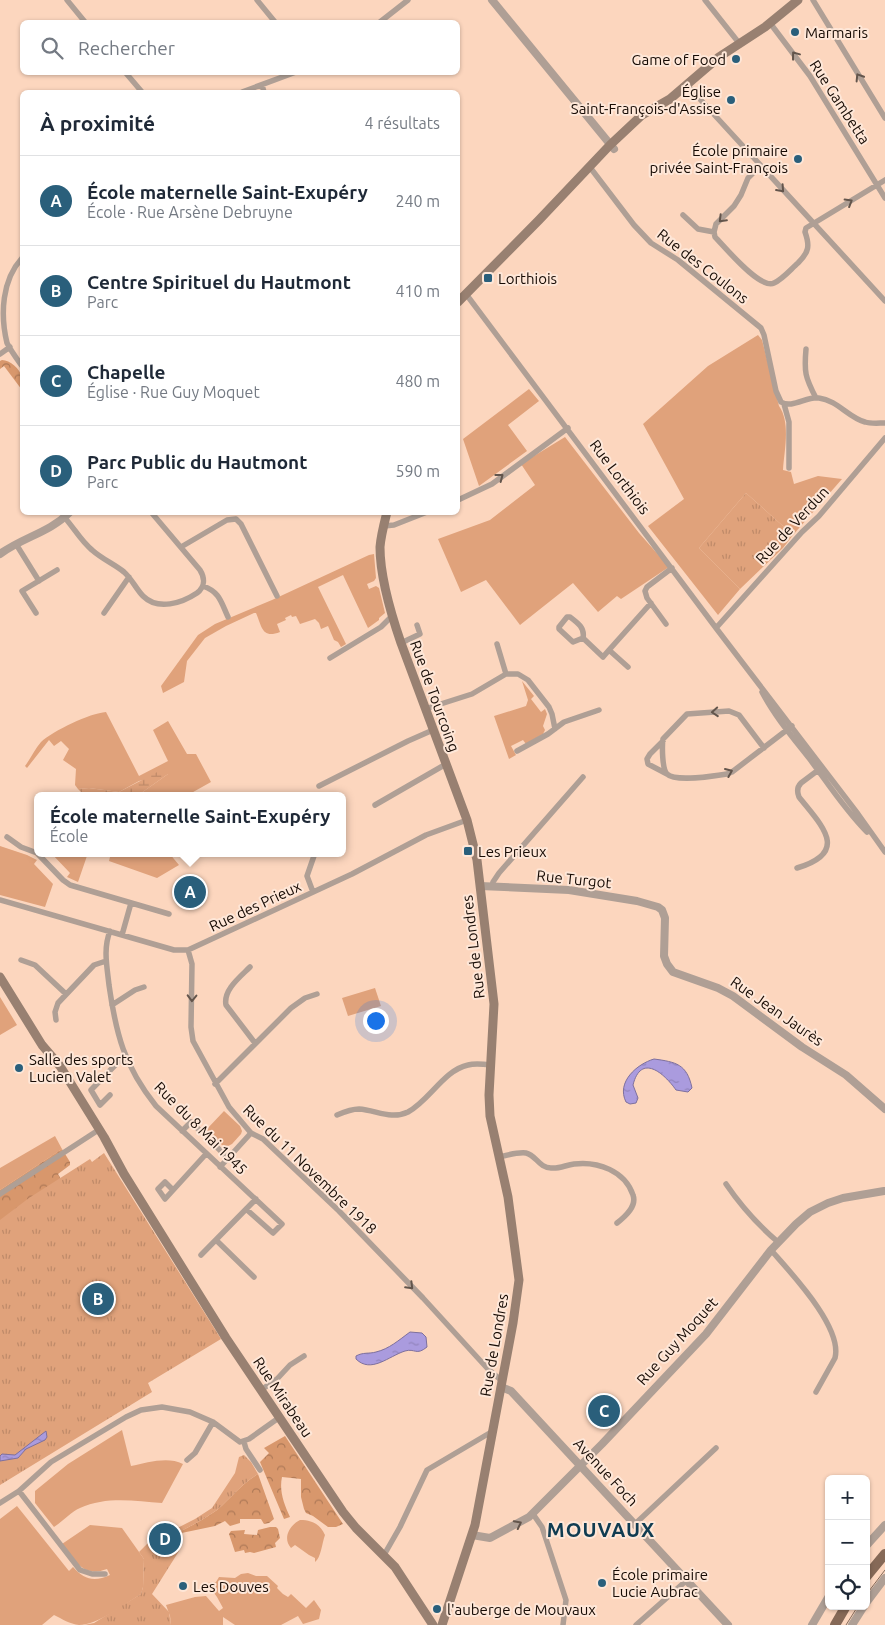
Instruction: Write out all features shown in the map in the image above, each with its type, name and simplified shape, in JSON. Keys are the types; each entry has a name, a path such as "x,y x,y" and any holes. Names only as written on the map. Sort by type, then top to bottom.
{"main road":[{"path":"460,300 646,112 670,99 719,57 770,23 798,0"},
{"name":"Rue de Tourcoing","path":"386,515 381,540 381,555 392,616 400,643 467,820 475,851 480,886"},
{"name":"Rue de Londres","path":"442,1625 472,1536 502,1384 519,1280 508,1203 489,1106 494,1014 480,886"},
{"name":"Rue Mirabeau","path":"0,977 42,1045 60,1066 124,1174 219,1327 261,1390 348,1518 401,1576 433,1625"},
{"path":"868,1565 885,1545"},
{"path":"870,1572 885,1554"},
{"path":"828,1625 837,1610"},
{"path":"835,1625 844,1610"}],"street":[{"path":"67,0 83,20"},
{"path":"257,0 273,20"},
{"path":"383,20 408,0"},
{"path":"492,0 612,147"},
{"path":"705,0 739,43"},
{"path":"813,0 885,118"},
{"name":"Rue Gambetta","path":"770,23 810,76 885,198"},
{"path":"128,75 140,90"},
{"path":"248,90 288,75"},
{"path":"262,85 263,90"},
{"path":"687,85 885,301"},
{"path":"760,166 748,178 738,200 716,224 714,232 715,237 752,274 764,283 772,284 781,279 805,254 808,243 805,230 885,180"},
{"name":"Rue des Coulons","path":"590,169 634,225 651,243 678,260 761,328 764,334 776,391 779,400 784,404 788,422 789,468"},
{"path":"683,215 698,229 714,232"},
{"path":"20,261 10,274 1,301 2,325 10,348 20,363"},
{"name":"Rue Lorthiois","path":"466,294 753,677 768,703 790,728 856,819 885,852"},
{"path":"0,354 10,348"},
{"path":"806,349 804,372 806,380 816,398"},
{"path":"784,404 788,405 816,398 829,401 863,422 885,423"},
{"path":"460,499 492,484 568,428"},
{"name":"Rue de Verdun","path":"716,628 802,532 819,516 885,438"},
{"path":"0,554 16,544 48,530 67,515 92,550 129,577 143,597 153,603 176,603 200,591 204,579 200,570 154,515"},
{"path":"384,526 400,523 420,515"},
{"path":"181,547 227,520 236,520 241,524 277,596"},
{"path":"16,544 39,581"},
{"path":"666,624 649,605 646,589 672,568"},
{"path":"36,613 22,591 57,570"},
{"path":"104,613 129,577"},
{"path":"203,586 216,593 228,617"},
{"path":"583,638 574,642 559,629 567,617 570,617 582,628 583,638 603,657 649,605"},
{"path":"330,658 361,636 381,627 392,616"},
{"path":"400,643 420,634 417,625"},
{"path":"497,644 506,674"},
{"path":"609,650 628,667"},
{"path":"425,709 472,694 506,674 518,674 530,682 551,709 555,729"},
{"path":"517,751 564,722 599,710"},
{"path":"764,748 739,715 732,711 687,714 664,737 663,741 647,759 648,764 678,778 727,774 764,748 790,728"},
{"path":"319,786 433,730"},
{"path":"663,741 664,770 669,775"},
{"path":"375,805 446,764"},
{"path":"797,868 818,860 827,847 825,831 798,792 801,783 820,768"},
{"path":"492,887 499,873 584,776"},
{"name":"Rue des Prieux","path":"188,950 366,867 426,835 467,820"},
{"path":"6,837 21,847 34,852"},
{"path":"41,857 70,885 169,914"},
{"path":"313,892 308,876 314,857"},
{"name":"Rue Turgot","path":"480,886 569,890 637,901 653,905 662,910"},
{"path":"0,900 174,950 188,950"},
{"path":"122,935 131,903"},
{"name":"Rue Jean Jaurès","path":"662,910 665,918 664,956 666,964 673,972 718,988 732,996 802,1047 846,1075 885,1109"},
{"name":"Rue du 8 Mai 1945","path":"110,931 106,946 106,962 115,1027 124,1056 149,1097 206,1154 282,1224 273,1233 246,1209"},
{"name":"Rue du 11 Novembre 1918","path":"188,950 192,964 192,1034 196,1048 228,1107 251,1132 263,1139 330,1202 423,1298 502,1384"},
{"path":"21,960 35,965 66,994"},
{"path":"56,1020 55,1008 66,994 94,965 106,962"},
{"path":"250,967 227,993 225,1000 226,1005 255,1044"},
{"path":"112,1005 134,990 144,987"},
{"path":"216,1084 291,1008 305,998 317,994"},
{"path":"110,1095 100,1105 91,1090 124,1056"},
{"path":"337,1115 357,1110 387,1115 402,1114 415,1108 445,1079 460,1068 473,1064 491,1065"},
{"path":"182,1131 191,1122 228,1158"},
{"path":"0,1194 98,1131"},
{"path":"220,1166 251,1132"},
{"path":"499,1157 526,1153 542,1166 550,1168 586,1164 614,1171 627,1181 634,1199 632,1207 617,1223"},
{"path":"174,1190 206,1154"},
{"path":"726,1184 744,1208 778,1242"},
{"name":"Rue Guy Moquet","path":"472,1536 490,1538 525,1520 532,1514 602,1444 706,1334 771,1250 796,1224 819,1208 843,1198 885,1193"},
{"path":"201,1255 256,1200"},
{"path":"216,1240 254,1277"},
{"path":"771,1250 816,1304 835,1343 835,1358 816,1392"},
{"path":"261,1390 277,1379 290,1365 304,1356"},
{"name":"Avenue Foch","path":"502,1384 511,1391 728,1625"},
{"path":"0,1503 19,1491 51,1462 130,1414 141,1410 162,1407 180,1409 214,1422 237,1441 244,1442 280,1418"},
{"path":"186,1460 195,1454 214,1422"},
{"path":"384,1556 427,1470 493,1431"},
{"path":"244,1442 246,1449 260,1470"},
{"path":"635,1524 716,1448"},
{"path":"19,1491 77,1567 87,1573 105,1574"},
{"path":"532,1514 542,1527 566,1600 563,1625"},
{"path":"870,1542 885,1525"},
{"path":"870,1598 885,1578"},
{"path":"636,1625 687,1580"},
{"path":"812,1625 825,1603"},
{"path":"852,1625 862,1610"}],"green space":[{"path":"758,335 762,340 779,406 785,421 786,437 783,470 791,472 794,484 818,476 842,479 793,535 746,493 699,548 740,589 718,615 648,526 684,499 643,424 708,366"},
{"path":"5,360 11,363 19,371 20,387 4,366 0,369 0,361"},
{"path":"529,389 539,401 508,425 527,451 479,486 463,439"},
{"path":"565,437 639,533 669,567 621,599 617,596 598,612 573,583 520,625 486,580 461,592 438,539 490,520 535,485 521,464"},
{"path":"746,493 793,535 783,548 740,589 699,548"},
{"path":"374,554 376,578 367,584 369,589 376,586 379,588 385,613 368,628 343,575 318,587 346,644 341,647 334,640 328,626 321,629 315,619 300,624 296,616 292,617 291,615 285,618 286,620 277,624 280,632 274,634 266,633 261,627 256,613 254,613 205,638 187,661 184,682 163,693 161,686 198,635 215,624"},
{"path":"522,681 534,696 531,699 541,712 545,709 547,714 543,726 545,730 543,734 526,744 523,740 511,746 516,755 509,759 494,716 526,706 528,700"},
{"path":"106,712 139,776 168,761 153,730 168,721 187,754 196,754 211,782 193,792 143,792 168,774 139,781 119,792 89,788 78,789 75,785 76,769 63,760 69,749 61,741 54,746 49,740 27,768 25,766 41,742 63,728 99,713"},
{"path":"165,768 168,774 143,792 119,792"},
{"path":"89,788 119,792 81,792 78,789"},
{"path":"0,846 37,860 34,864 53,884 45,907 0,895"},
{"path":"55,857 87,857 78,882 67,877 70,873"},
{"path":"110,857 172,857 179,865 157,878 109,861"},
{"path":"375,988 381,1006 348,1016 342,998"},
{"path":"0,997 17,1025 0,1035"},
{"path":"224,1111 240,1126 242,1131 232,1144 226,1147 206,1130"},
{"path":"55,1136 62,1149 0,1190 0,1168"},
{"path":"62,1149 70,1165 58,1174 61,1179 29,1199 0,1287 0,1190"},
{"path":"104,1153 221,1339 148,1383 152,1392 0,1485 0,1220 29,1198 90,1159 92,1162"},
{"path":"122,1430 131,1466 164,1460 183,1464 162,1503 121,1500 90,1504 77,1510 54,1527 35,1503 35,1491 68,1464"},
{"path":"285,1436 343,1524 336,1527 328,1527 306,1513 301,1497 301,1479 282,1477 283,1497 290,1517 284,1519 260,1462 269,1453 264,1448"},
{"path":"244,1455 258,1474 242,1486 217,1510 195,1524 172,1535 179,1551 152,1594 169,1612 171,1625 84,1625 94,1623 141,1594 144,1559 139,1552 148,1543 212,1508 235,1473 239,1457"},
{"path":"258,1474 274,1519 269,1523 264,1524 261,1519 240,1519 240,1523 230,1526 225,1521 215,1526 172,1535 195,1524 217,1510 242,1486"},
{"path":"17,1506 69,1571 73,1567 81,1575 90,1578 99,1579 110,1575 107,1569 99,1571 86,1570 76,1562 62,1544 90,1525 122,1528 144,1559 141,1594 111,1613 86,1624 72,1624 54,1615 42,1625 0,1625 0,1519"},
{"path":"300,1520 315,1523 325,1535 320,1554 315,1562 315,1558 295,1545 291,1548 288,1544 287,1536 290,1528"},
{"path":"270,1527 278,1529 280,1538 275,1543 276,1547 254,1553 245,1553 244,1550 235,1552 229,1534 231,1531 245,1530 244,1534 257,1535 258,1530"},
{"path":"248,1573 256,1576 267,1576 278,1586 277,1588 283,1594 288,1597 291,1594 306,1608 314,1600 321,1610 319,1619 303,1624 298,1616 281,1625 235,1625 223,1617 223,1625 171,1625 166,1605 206,1596 219,1611 223,1608 207,1583 216,1582 219,1577 235,1578 241,1574"}],"water":[{"path":"654,1059 669,1061 684,1069 692,1088 688,1092 676,1090 659,1073 647,1068 641,1070 633,1085 638,1098 636,1103 630,1104 626,1102 624,1088 626,1081 641,1065"},
{"path":"410,1332 422,1333 426,1337 427,1347 420,1351 408,1350 374,1364 368,1365 356,1359 356,1356 385,1349"},
{"path":"46,1431 47,1437 45,1440 26,1449 18,1458 0,1461 2,1454 15,1455"}],"tram line":[{"path":"870,1590 885,1570"},
{"path":"846,1625 855,1610"}],"place":[{"name":"Marmaris","path":"795,32"},
{"name":"Game of Food","path":"736,59"},
{"name":"Église Saint-François-d'Assise","path":"731,100"},
{"name":"École primaire privée Saint-François","path":"798,159"},
{"name":"Lorthiois","path":"488,278"},
{"name":"Les Prieux","path":"468,851"},
{"name":"École maternelle Saint-Exupéry","path":"190,892"},
{"name":"Salle des sports Lucien Valet","path":"19,1068"},
{"name":"Centre Spirituel du Hautmont","path":"98,1299"},
{"name":"Chapelle","path":"604,1411"},
{"name":"Parc Public du Hautmont","path":"165,1539"},
{"name":"École primaire Lucie Aubrac","path":"602,1583"},
{"name":"Les Douves","path":"183,1586"},
{"name":"l'auberge de Mouvaux","path":"437,1609"}],"district":[{"name":"MOUVAUX","path":"601,1529"}]}
